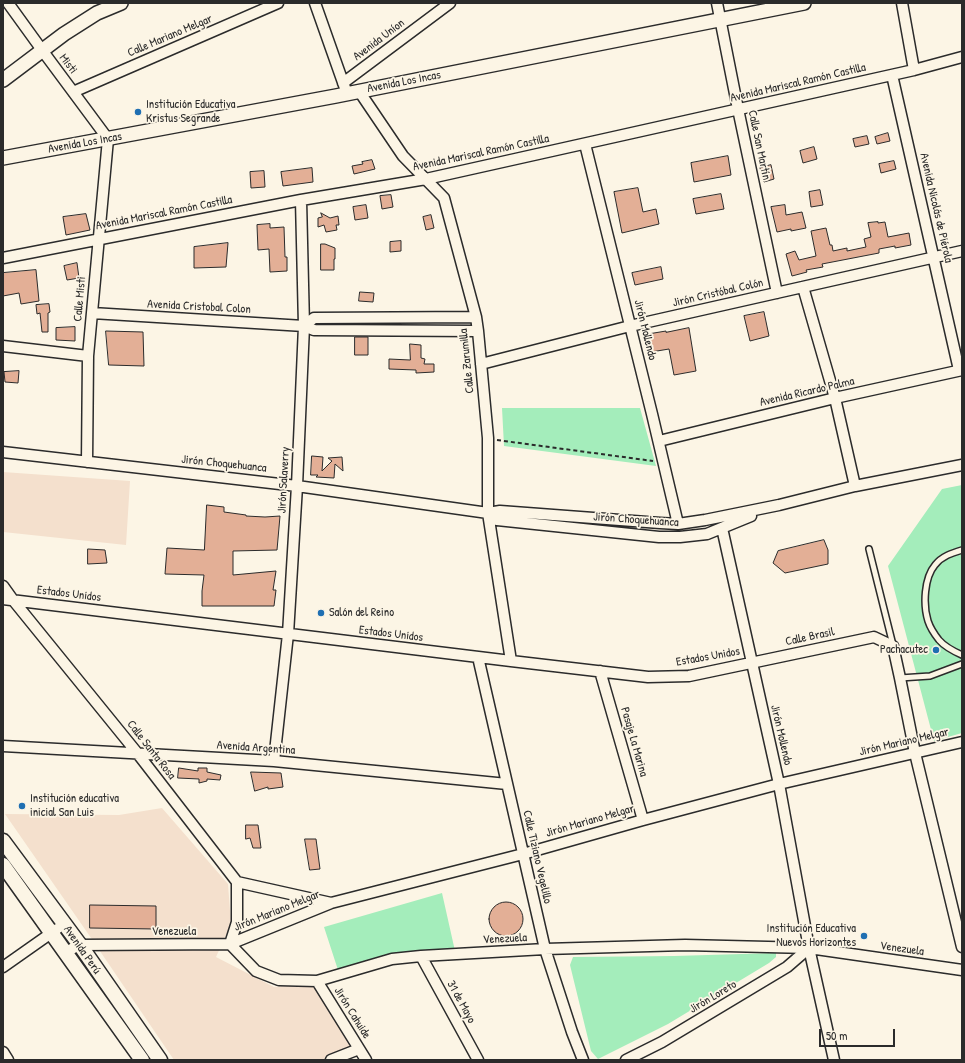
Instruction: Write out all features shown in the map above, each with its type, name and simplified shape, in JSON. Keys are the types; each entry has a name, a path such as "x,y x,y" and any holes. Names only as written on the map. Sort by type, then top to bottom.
{"main road":[{"name":"Avenida Perú","path":"3,840 80,945 157,1059"},
{"name":"Avenida Perú","path":"3,864 142,1060"}],"street":[{"name":"Misti","path":"8,3 108,139"},
{"path":"3,80 64,34 97,13 121,3"},
{"name":"Calle Mariano Melgar","path":"73,92 278,3"},
{"name":"Calle Zarumilla","path":"315,3 350,89 403,156 444,198 476,317 488,438 488,513 511,661"},
{"name":"Avenida Uníon","path":"350,89 450,3"},
{"name":"Calle San Martín","path":"717,3 777,293"},
{"name":"Avenida Los Incas","path":"3,158 108,139 350,89 804,3"},
{"path":"902,3 914,70"},
{"name":"Avenida Mariscal Ramón Castilla","path":"3,258 301,200 426,179 914,70 962,57"},
{"name":"Avenida Nicolás de Piérola","path":"892,75 961,370"},
{"name":"Calle Misti","path":"87,462 88,356 108,139"},
{"name":"Jirón Mollendo","path":"584,144 659,441 678,524"},
{"name":"Jirón Salaverry","path":"274,761 288,634 297,486 304,326 301,200"},
{"name":"Jirón Cristóbal Colón","path":"481,364 630,326 962,251"},
{"path":"804,287 835,398 854,486"},
{"name":"Avenida Cristobal Colon","path":"92,313 304,326 314,330 478,332"},
{"path":"304,326 314,318 476,317"},
{"path":"3,346 88,356"},
{"name":"Avenida Ricardo Palma","path":"659,441 835,398 961,370"},
{"name":"Jirón Choquehuanca","path":"3,452 297,486 488,513 500,511 678,524 779,505 854,486 962,465"},
{"name":"Jirón Choquehuanca","path":"488,513 497,520 659,537 680,537 706,534 779,505"},
{"name":"Jirón Mollendo","path":"722,528 779,784 809,948 834,1060"},
{"name":"Calle Santa Rosa","path":"3,586 8,600 138,754 237,882"},
{"name":"Estados Unidos","path":"8,600 648,677 689,676 751,663"},
{"name":"Calle Brasil","path":"751,663 874,637 893,646"},
{"path":"893,646 915,753 962,947"},
{"name":"Calle Tiziano Vegelillo","path":"478,657 545,949 582,1060"},
{"name":"Pasaje La Marina","path":"600,671 643,820"},
{"name":"Jirón Mariano Melgar","path":"230,944 331,903 523,854 779,784 962,742"},
{"name":"Avenida Argentina","path":"3,746 274,761 507,784"},
{"path":"230,944 237,922 237,882 331,903"},
{"path":"3,967 64,924"},
{"name":"Venezuela","path":"65,952 80,945 230,944 256,971 279,980 317,981 392,959 421,956 545,949 685,945 809,948 962,970"},
{"name":"Jirón Loreto","path":"626,1060 662,1042 787,968 809,948"},
{"name":"31 de Mayo","path":"421,956 478,1060"},
{"name":"Jirón Cahuide","path":"317,981 366,1060"},
{"path":"331,1060 359,1049"},
{"path":"3,1052 8,1060"}],"lane":[{"path":"869,549 893,646"},
{"path":"962,550 945,556 935,565 927,581 925,604 928,622 939,640 949,649 962,655"},
{"path":"900,678 930,676 962,664"}],"path":[{"path":"488,438 664,462"}],"shaded area":[{"path":"3,472 130,481 126,545 3,532"},
{"path":"162,808 228,884 231,924 216,957 274,987 325,982 366,1050 341,1060 174,1060 5,814 119,815"}],"green space":[{"path":"502,408 640,408 656,466 504,446"},
{"name":"Pachacutec","path":"962,485 962,733 934,741 888,566 942,489"},
{"path":"442,893 455,951 399,954 338,970 324,927"},
{"path":"776,953 776,957 769,963 668,1024 598,1059 591,1051 570,965 573,957"}],"building":[{"path":"888,133 890,141 877,144 875,137"},
{"path":"867,136 869,144 855,147 853,139"},
{"path":"814,147 817,159 803,163 800,151"},
{"path":"728,156 731,175 694,182 691,163"},
{"path":"372,160 375,169 354,174 352,166 363,164 362,162"},
{"path":"894,161 896,169 881,173 879,164"},
{"path":"771,165 774,179 764,182 760,168"},
{"path":"312,168 313,182 283,186 281,172"},
{"path":"264,171 265,187 251,188 250,172"},
{"path":"638,188 643,212 656,209 659,224 622,233 614,192"},
{"path":"820,190 823,205 811,207 809,192"},
{"path":"721,194 724,209 696,214 693,199"},
{"path":"391,195 393,207 382,209 380,196"},
{"path":"366,205 368,218 355,220 353,207"},
{"path":"785,205 786,215 802,212 806,228 777,232 771,207"},
{"path":"321,213 330,218 338,216 339,225 336,225 337,230 326,232 324,225 318,227 318,218 322,217"},
{"path":"86,214 90,230 66,235 63,217"},
{"path":"431,215 434,228 426,230 423,217"},
{"path":"885,222 888,237 909,233 911,245 879,249 879,253 822,264 823,267 806,270 807,272 792,276 786,254 795,251 799,260 816,256 811,231 826,228 833,251 847,248 847,251 866,247 864,239 871,237 868,223"},
{"path":"270,224 270,228 284,227 287,271 270,272 269,249 258,250 257,225"},
{"path":"401,241 401,251 390,252 390,242"},
{"path":"228,243 226,267 194,268 194,247"},
{"path":"321,244 335,248 334,270 321,270"},
{"path":"77,263 79,278 67,280 64,266"},
{"path":"661,267 663,279 635,285 632,273"},
{"path":"36,270 39,301 21,304 19,293 3,296 3,273"},
{"path":"360,292 374,293 373,302 359,301"},
{"path":"49,304 50,312 48,313 48,332 42,332 40,313 37,314 36,305"},
{"path":"764,312 769,336 750,341 744,316"},
{"path":"75,327 75,341 56,340 56,328"},
{"path":"689,328 696,371 674,375 669,349 651,352 648,334"},
{"path":"106,331 143,332 144,366 109,365"},
{"path":"355,337 368,337 368,355 355,355"},
{"path":"410,344 421,345 421,358 425,359 424,364 434,364 434,372 416,373 416,370 389,369 389,359 410,360"},
{"path":"19,371 18,383 5,382 4,372"},
{"path":"312,456 323,457 322,471 332,461 328,458 342,457 343,471 335,464 334,478 316,477 318,475 311,475"},
{"path":"207,505 224,507 224,512 246,516 280,516 277,550 233,551 233,575 276,571 273,590 276,590 274,606 202,606 204,575 165,574 167,548 204,550"},
{"path":"824,540 828,550 828,564 785,573 773,563 778,551"},
{"path":"88,549 105,550 107,563 88,564"},
{"path":"179,768 198,771 198,768 207,768 207,772 221,775 220,780 207,779 207,781 199,783 199,779 178,778"},
{"path":"251,772 281,773 283,787 268,789 268,787 255,791"},
{"path":"246,825 258,825 261,848 253,848 250,838 246,839"},
{"path":"305,839 316,839 320,869 310,870"},
{"path":"503,902 509,902 518,907 522,913 522,925 518,931 509,936 503,936 494,931 489,922 489,916 494,907"},
{"path":"90,905 156,906 156,929 90,928"}],"place":[{"name":"Institución Educativa Kristus Segrande","path":"138,112"},
{"name":"Salón del Reino","path":"321,613"},
{"name":"Pachacutec","path":"936,650"},
{"name":"Institución educativa inicial San Luis","path":"22,806"},
{"name":"Institución Educativa Nuevos Horizontes","path":"864,936"}]}
